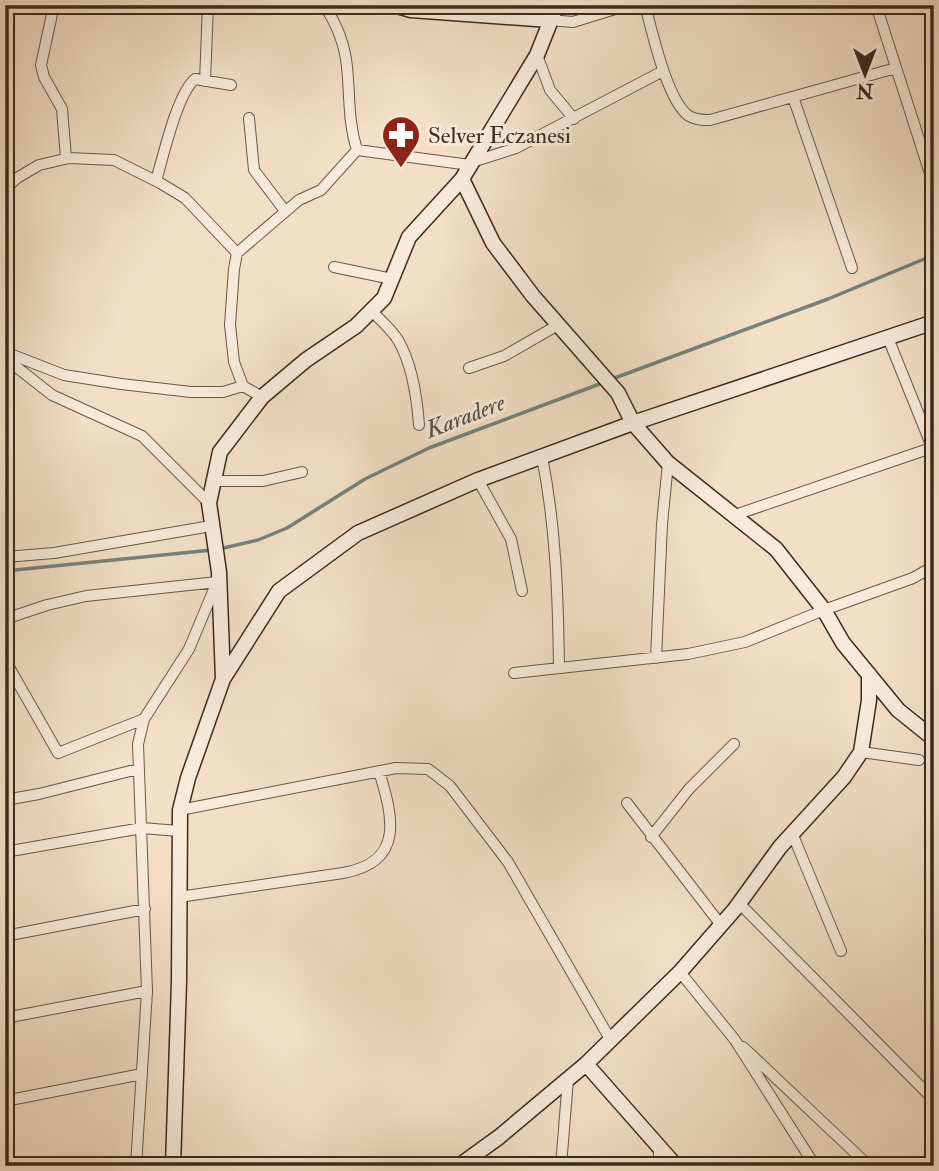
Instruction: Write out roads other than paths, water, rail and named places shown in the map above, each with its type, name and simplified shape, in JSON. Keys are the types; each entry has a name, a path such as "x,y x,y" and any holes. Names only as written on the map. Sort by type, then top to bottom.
{"street":[{"path":"54,5 41,65 44,77 62,108 66,158"},
{"path":"205,81 208,5"},
{"path":"324,5 337,27 347,64 349,117 357,150"},
{"path":"394,5 411,10 573,22 628,5"},
{"path":"223,679 218,577 209,503 220,452 262,397 306,360 356,326 384,298 409,237 462,179 537,55 557,5"},
{"path":"645,5 663,71 687,115 698,119 710,120 896,68"},
{"path":"876,5 934,186"},
{"path":"537,55 550,90 574,119"},
{"path":"357,150 471,164 516,148 663,71"},
{"path":"156,181 180,101 191,82 195,79 230,85"},
{"path":"793,97 852,268"},
{"path":"249,118 254,170 285,211"},
{"path":"262,397 243,386 234,362 230,325 237,253 299,200 321,190 357,150"},
{"path":"5,189 39,165 66,158 114,160 186,198 237,253"},
{"path":"462,179 494,243 533,296 618,393 633,424 668,463 776,549 824,610 843,643 898,710 934,739"},
{"path":"334,267 392,278"},
{"path":"372,311 397,339 408,363 419,425"},
{"path":"173,1166 180,810 188,778 223,679 279,591 358,533 478,480 633,424 934,322"},
{"path":"469,368 504,356 558,325"},
{"path":"733,516 933,447 888,338"},
{"path":"5,355 64,375 121,384 202,392 223,392 243,386"},
{"path":"5,355 52,395 142,436 209,503"},
{"path":"542,457 550,498 557,563 559,668"},
{"path":"656,658 662,524 668,463"},
{"path":"214,481 263,481 302,472"},
{"path":"478,480 511,539 522,591"},
{"path":"5,557 54,553 212,531"},
{"path":"514,673 656,658 744,642 903,582 934,566"},
{"path":"5,619 86,596 218,577"},
{"path":"115,1166 136,1164 147,991 138,744 144,719 188,649 218,577"},
{"path":"5,660 58,753 144,719"},
{"path":"459,1166 499,1137 586,1064 680,972 721,925 792,833 844,777 860,752 869,700 869,674"},
{"path":"651,836 689,789 734,744"},
{"path":"860,752 919,760"},
{"path":"180,810 396,768 428,769 450,786 508,862 610,1039"},
{"path":"5,800 138,769"},
{"path":"179,897 362,870 373,863 383,851 391,826 390,808 379,771"},
{"path":"627,803 721,925"},
{"path":"5,852 142,828 179,831"},
{"path":"792,833 841,951"},
{"path":"739,903 934,1100"},
{"path":"5,936 145,909"},
{"path":"680,972 735,1040 815,1166"},
{"path":"5,1018 147,991"},
{"path":"735,1040 869,1166"},
{"path":"586,1064 676,1166"},
{"path":"5,1101 142,1074"},
{"path":"561,1166 568,1079"},
{"path":"659,1147 659,1166"}],"waterway":[{"name":"Karadere","path":"612,379 828,299 934,255"},
{"name":"Karadere","path":"219,549 258,540 287,528 365,479 429,448 605,382"},
{"name":"Karadere","path":"5,571 212,550"}],"place":[{"name":"Selver Eczanesi","path":"401,169"}]}
